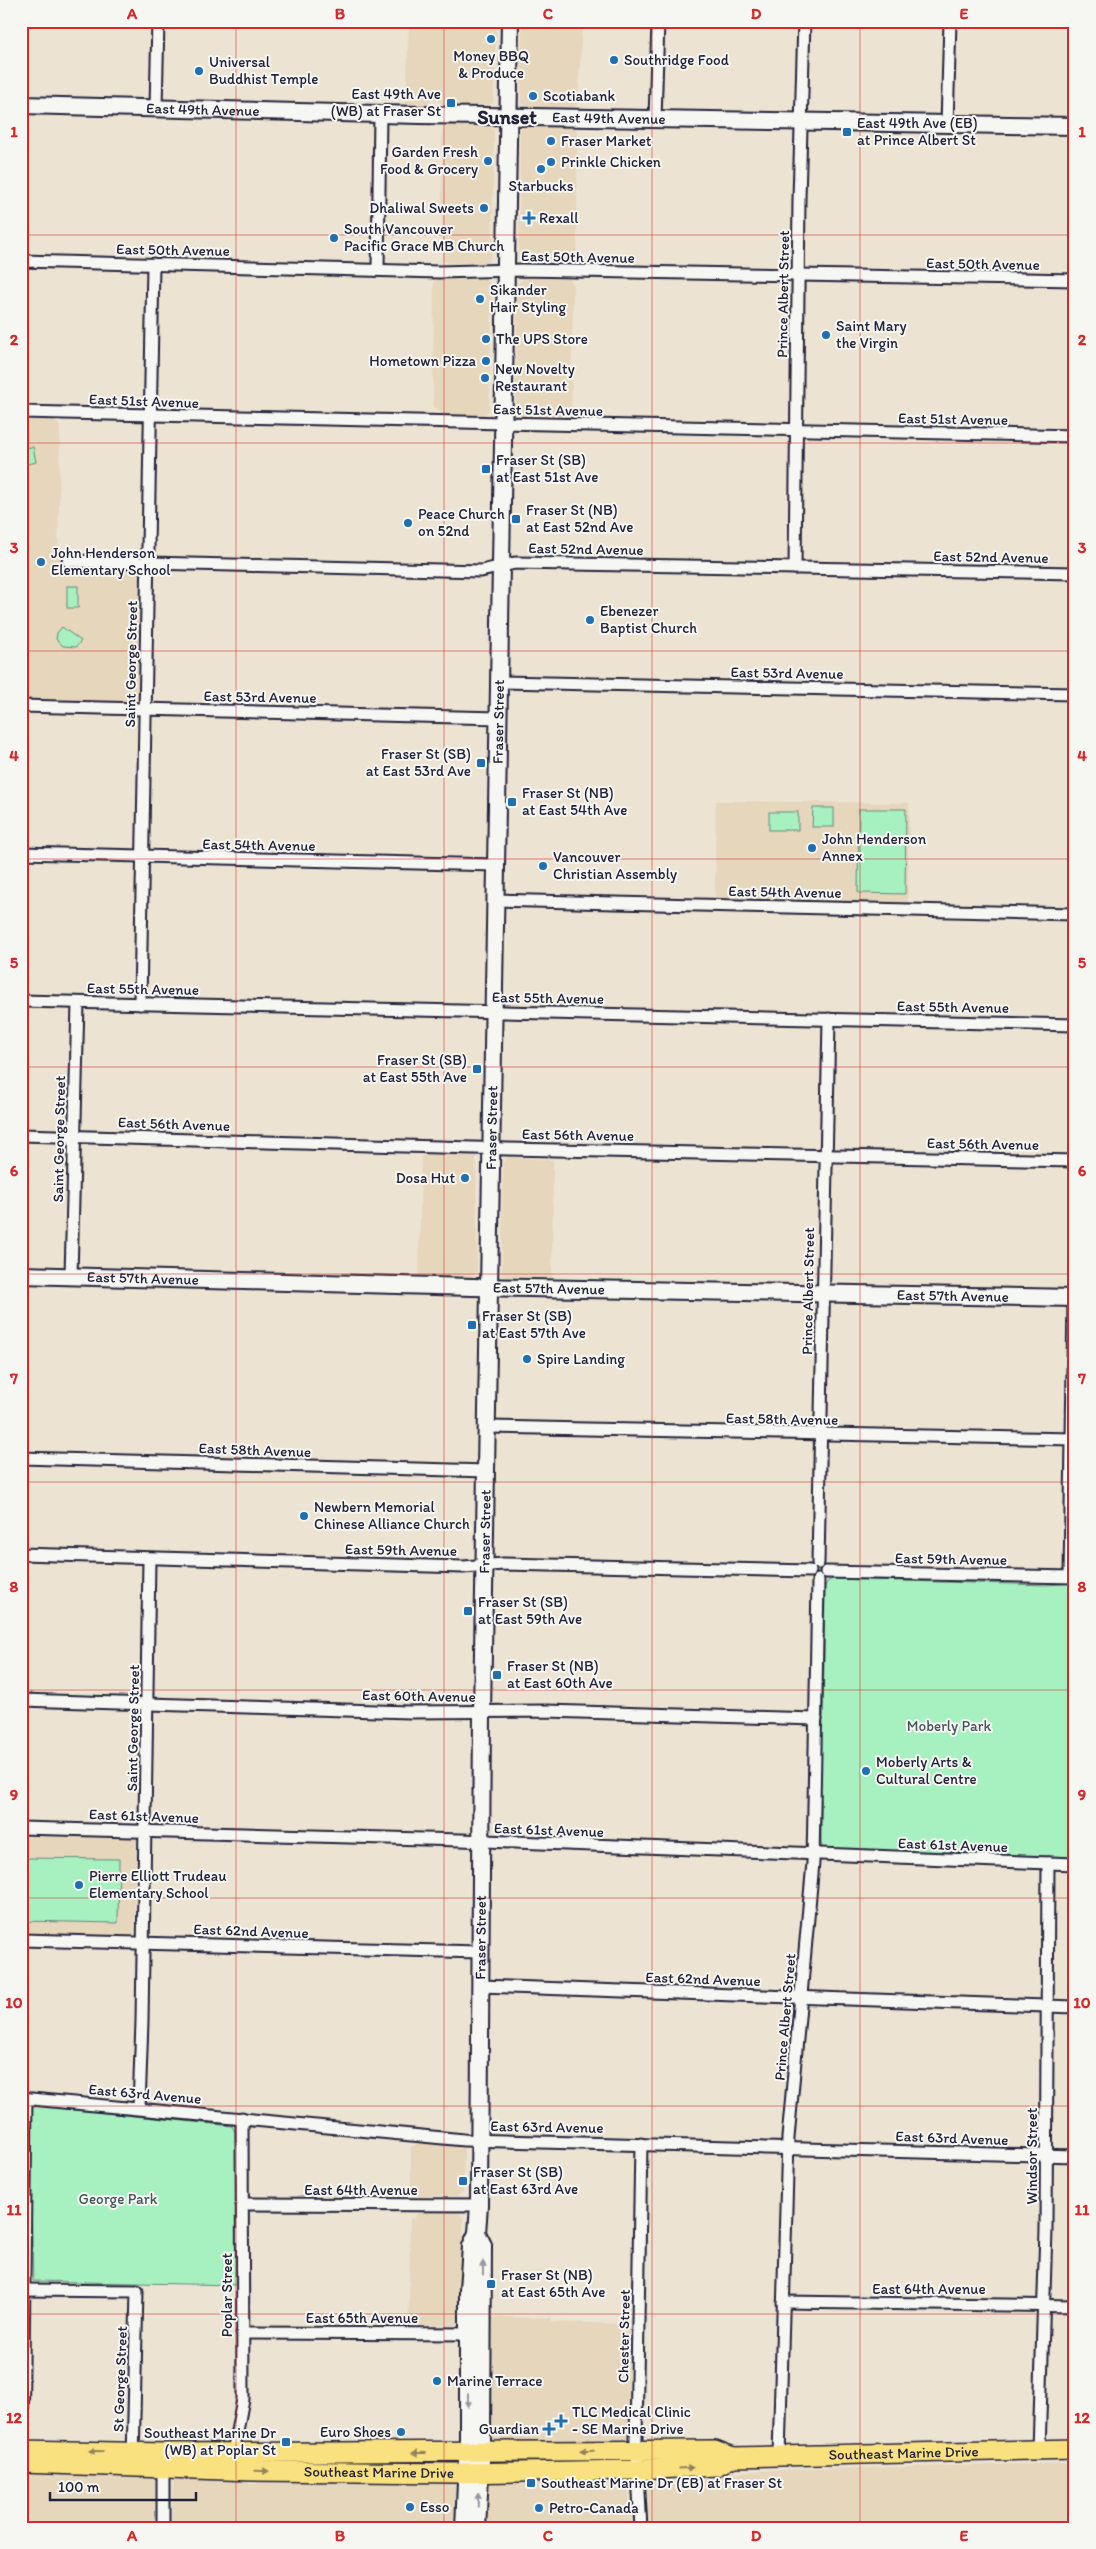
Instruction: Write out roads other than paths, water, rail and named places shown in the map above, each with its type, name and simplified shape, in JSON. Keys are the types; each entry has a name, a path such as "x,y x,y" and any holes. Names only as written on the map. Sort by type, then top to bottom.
{"main road":[{"name":"Southeast Marine Drive","path":"232,2462 474,2453 636,2450 715,2450 733,2457 1075,2449"},
{"name":"Southeast Marine Drive","path":"22,2450 133,2460 232,2462 473,2473 636,2470 716,2466 733,2457"},
{"name":"Southeast Marine Drive","path":"21,2463 133,2460"}],"street":[{"path":"156,108 158,21"},
{"name":"Fraser Street","path":"464,2528 473,2473 475,2334 483,2245 477,2233 480,2140 482,1712 510,21"},
{"path":"655,120 658,21"},
{"name":"Prince Albert Street","path":"795,568 798,276 804,21"},
{"path":"948,124 950,21"},
{"name":"East 49th Avenue","path":"21,105 655,120 1075,126"},
{"path":"378,269 380,114"},
{"name":"East 50th Avenue","path":"21,261 378,269 1075,280"},
{"name":"Saint George Street","path":"140,1004 153,264"},
{"name":"East 51st Avenue","path":"21,412 503,425 1075,436"},
{"name":"East 52nd Avenue","path":"68,561 480,572 515,562 1075,573"},
{"name":"East 53rd Avenue","path":"499,682 1075,694"},
{"name":"East 53rd Avenue","path":"21,706 498,718"},
{"name":"East 54th Avenue","path":"21,853 495,866"},
{"name":"East 54th Avenue","path":"495,900 1075,914"},
{"name":"East 55th Avenue","path":"21,1001 1075,1024"},
{"name":"Saint George Street","path":"71,1276 78,1003"},
{"name":"Prince Albert Street","path":"779,2456 788,2149 813,1854 829,1019"},
{"name":"East 56th Avenue","path":"21,1135 1075,1161"},
{"name":"East 57th Avenue","path":"21,1275 490,1287 1074,1298"},
{"path":"1072,1577 1074,1298"},
{"name":"East 58th Avenue","path":"488,1427 1073,1439"},
{"name":"East 58th Avenue","path":"21,1458 487,1471"},
{"name":"East 59th Avenue","path":"21,1554 149,1559 484,1566 504,1564 1072,1577"},
{"name":"Saint George Street","path":"139,2108 144,1943 149,1559"},
{"name":"East 60th Avenue","path":"21,1700 482,1712 547,1711 816,1719"},
{"name":"East 61st Avenue","path":"21,1828 481,1842 1075,1864"},
{"name":"Windsor Street","path":"1039,2450 1047,2156 1048,1863"},
{"name":"East 62nd Avenue","path":"21,1940 480,1952"},
{"name":"East 62nd Avenue","path":"480,1986 1075,2007"},
{"path":"21,2463 24,2290 22,2267 24,2098"},
{"name":"East 63rd Avenue","path":"24,2098 480,2140 1075,2156"},
{"name":"Poplar Street","path":"232,2462 242,2399 242,2118"},
{"name":"Chester Street","path":"641,2144 636,2450 641,2528"},
{"name":"East 64th Avenue","path":"242,2204 479,2206"},
{"name":"St George Street","path":"24,2290 137,2290 133,2460"},
{"name":"East 64th Avenue","path":"783,2302 1075,2306"},
{"name":"East 65th Avenue","path":"242,2333 475,2334"},
{"path":"163,2461 163,2528"},
{"name":"Fraser Street","path":"473,2473 477,2528"}],"place":[{"name":"Money BBQ & Produce","path":"491,39"},
{"name":"Southridge Food","path":"614,60"},
{"name":"Universal Buddhist Temple","path":"199,71"},
{"name":"Scotiabank","path":"533,96"},
{"name":"East 49th Ave (WB) at Fraser St","path":"451,103"},
{"name":"East 49th Ave (EB) at Prince Albert St","path":"847,132"},
{"name":"Fraser Market","path":"551,141"},
{"name":"Garden Fresh Food & Grocery","path":"488,161"},
{"name":"Prinkle Chicken","path":"551,162"},
{"name":"Starbucks","path":"541,169"},
{"name":"Dhaliwal Sweets","path":"484,208"},
{"name":"Rexall","path":"529,218"},
{"name":"South Vancouver Pacific Grace MB Church","path":"334,238"},
{"name":"Sikander Hair Styling","path":"480,299"},
{"name":"Saint Mary the Virgin","path":"826,335"},
{"name":"The UPS Store","path":"486,339"},
{"name":"Hometown Pizza","path":"486,361"},
{"name":"New Novelty Restaurant","path":"485,378"},
{"name":"Fraser St (SB) at East 51st Ave","path":"486,469"},
{"name":"Fraser St (NB) at East 52nd Ave","path":"516,519"},
{"name":"Peace Church on 52nd","path":"408,523"},
{"name":"John Henderson Elementary School","path":"41,562"},
{"name":"Ebenezer Baptist Church","path":"590,620"},
{"name":"Fraser St (SB) at East 53rd Ave","path":"481,763"},
{"name":"Fraser St (NB) at East 54th Ave","path":"512,802"},
{"name":"John Henderson Annex","path":"812,848"},
{"name":"Vancouver Christian Assembly","path":"543,866"},
{"name":"Fraser St (SB) at East 55th Ave","path":"477,1069"},
{"name":"Dosa Hut","path":"465,1178"},
{"name":"Fraser St (SB) at East 57th Ave","path":"472,1325"},
{"name":"Spire Landing","path":"527,1359"},
{"name":"Newbern Memorial Chinese Alliance Church","path":"304,1516"},
{"name":"Fraser St (SB) at East 59th Ave","path":"468,1611"},
{"name":"Fraser St (NB) at East 60th Ave","path":"497,1675"},
{"name":"Moberly Arts & Cultural Centre","path":"866,1771"},
{"name":"Pierre Elliott Trudeau Elementary School","path":"79,1885"},
{"name":"Fraser St (SB) at East 63rd Ave","path":"463,2181"},
{"name":"Fraser St (NB) at East 65th Ave","path":"491,2284"},
{"name":"Marine Terrace","path":"437,2381"},
{"name":"TLC Medical Clinic - SE Marine Drive","path":"561,2421"},
{"name":"Guardian","path":"549,2429"},
{"name":"Euro Shoes","path":"401,2432"},
{"name":"Southeast Marine Dr (WB) at Poplar St","path":"286,2442"},
{"name":"Southeast Marine Dr (EB) at Fraser St","path":"531,2483"},
{"name":"Esso","path":"410,2507"},
{"name":"Petro-Canada","path":"539,2508"}],"district":[{"name":"Sunset","path":"507,117"}],"park label":[{"name":"Moberly Park","path":"949,1726"},
{"name":"George Park","path":"118,2199"}]}
